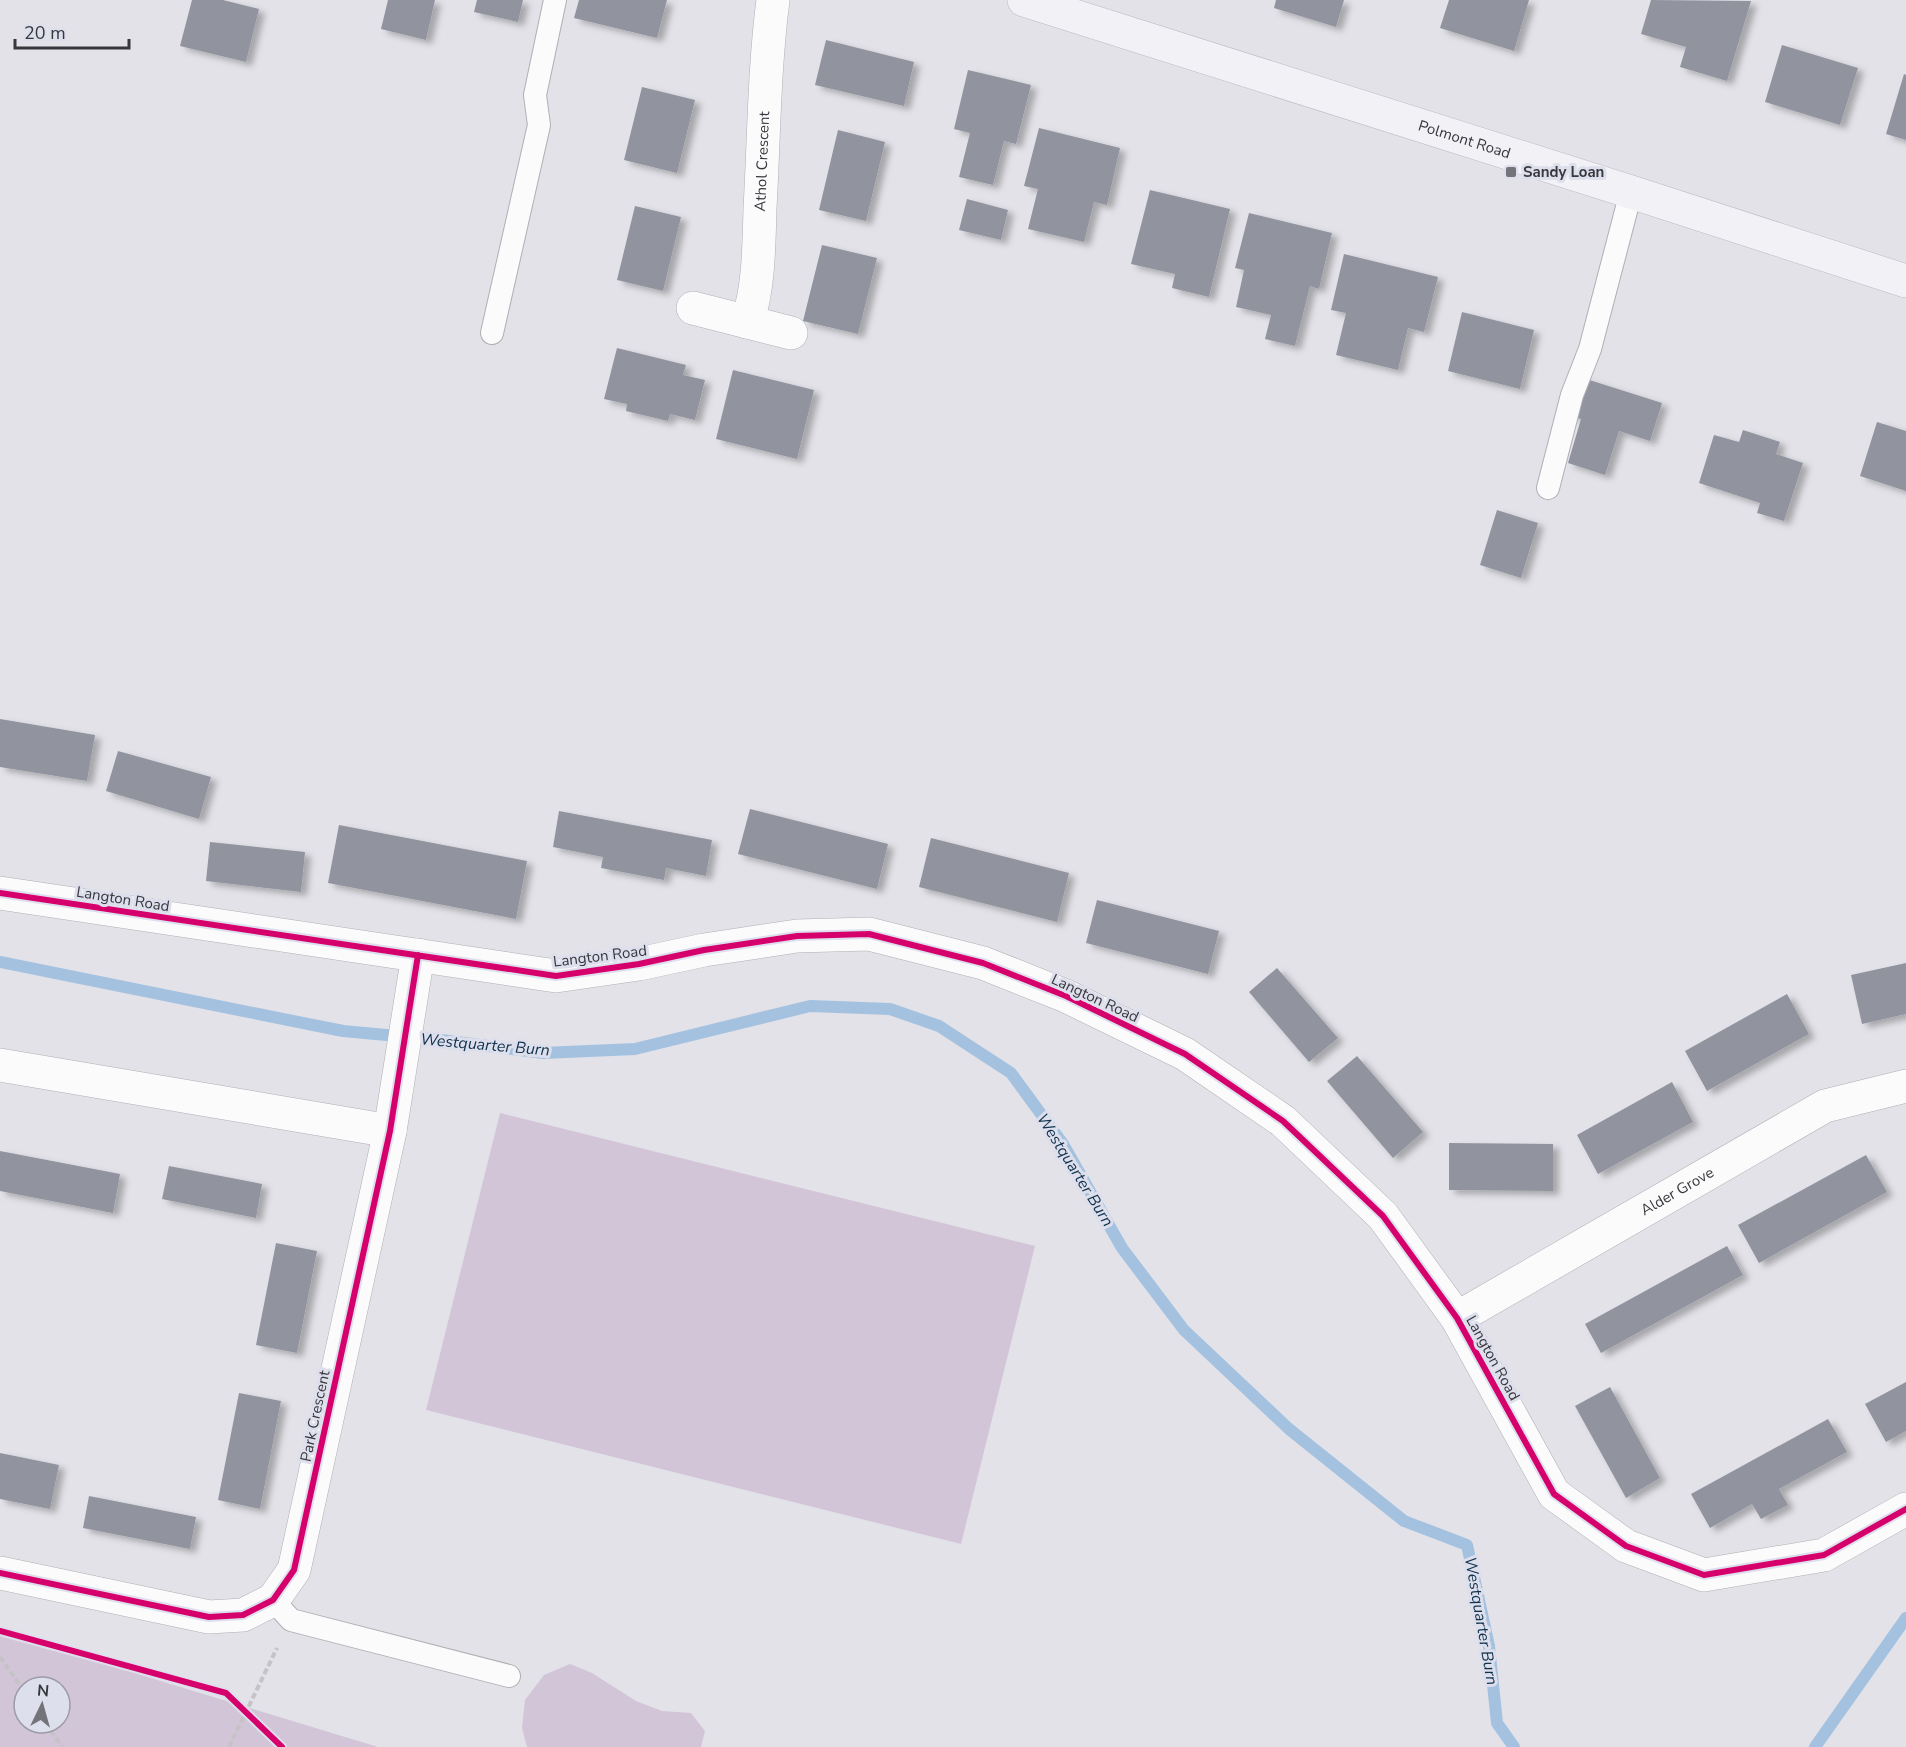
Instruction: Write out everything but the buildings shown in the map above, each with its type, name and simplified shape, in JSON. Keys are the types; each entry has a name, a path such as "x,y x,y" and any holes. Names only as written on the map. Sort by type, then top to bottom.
{"main road":[{"name":"Polmont Road","path":"1024,0 1906,281"}],"street":[{"name":"Athol Crescent","path":"747,322 753,307 759,235 769,34 773,0"},
{"path":"693,308 791,333"},
{"name":"Langton Road","path":"0,893 556,976 797,936 869,934 983,963 1066,996 1185,1054 1283,1121 1383,1216 1457,1318 1554,1494 1626,1546 1704,1575 1824,1556 1906,1509"},
{"name":"Park Crescent","path":"0,1573 209,1617 282,1610 294,1570 390,1131 418,955"},
{"path":"0,1065 390,1131"},
{"name":"Alder Grove","path":"1457,1318 1825,1106 1906,1086"}],"lane":[{"path":"492,333 539,125 536,94 555,0"},
{"path":"1548,488 1572,395 1590,349 1631,192"},
{"path":"282,1610 509,1676"}],"path":[{"path":"229,1747 282,1610"},
{"path":"0,1657 13,1675"}],"shaded area":[{"path":"500,1113 1035,1246 961,1544 426,1410"},
{"path":"0,1632 378,1747 0,1747"},
{"path":"570,1664 592,1673 636,1701 662,1711 691,1713 705,1731 701,1747 527,1747 522,1728 525,1700 544,1675"}],"waterway":[{"name":"Westquarter Burn","path":"0,962 343,1031 543,1053 635,1049 810,1006 890,1009 939,1026 1011,1073 1063,1144 1122,1248 1184,1330 1289,1429 1404,1521 1467,1545 1489,1646 1497,1723 1514,1747"},
{"name":"Westquarter Burn","path":"1815,1747 1906,1618"}],"cycle path":[{"path":"0,893 556,976 797,936 869,934 983,963 1066,996 1185,1054 1283,1121 1383,1216 1457,1318 1554,1494 1626,1546 1704,1575 1824,1555 1906,1509"},
{"path":"0,1573 209,1617 243,1615 273,1600 294,1570 390,1131 418,955"},
{"path":"0,1631 226,1693 282,1747"}],"place":[{"name":"Sandy Loan","path":"1511,172"}]}
